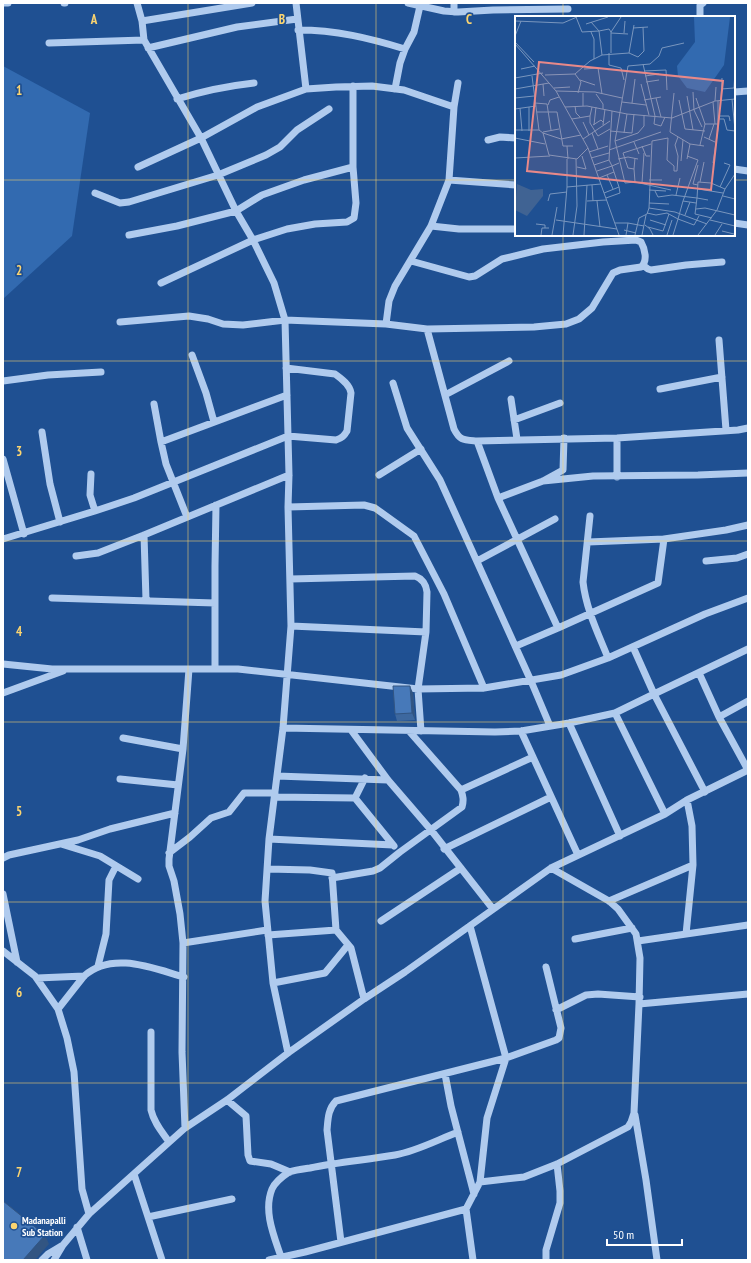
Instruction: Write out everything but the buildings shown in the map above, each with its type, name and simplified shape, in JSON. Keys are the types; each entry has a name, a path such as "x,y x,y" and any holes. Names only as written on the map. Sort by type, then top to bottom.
{"street":[{"path":"3,4 8,3"},
{"path":"137,3 142,20 144,40 201,138 218,176 253,240 274,283 285,320 291,626 283,728 269,839 265,901 273,983 288,1053"},
{"path":"142,20 252,3"},
{"path":"296,3 306,89"},
{"path":"408,3 454,12 493,6 568,9"},
{"path":"454,3 454,12"},
{"path":"700,16 700,5 703,3"},
{"path":"395,89 400,63 405,49 414,32 420,6"},
{"path":"148,48 237,27 297,19"},
{"path":"298,30 340,32 370,38 405,49"},
{"path":"49,42 144,40"},
{"path":"386,324 389,301 395,286 431,226 449,180 454,107 458,83"},
{"path":"178,99 203,91 235,85 254,84"},
{"path":"161,283 253,240 294,228 315,224 347,222 351,220 355,214 356,203 353,167 352,86"},
{"path":"138,167 201,138 257,107 306,89 372,86 404,90 454,107"},
{"path":"735,92 748,91"},
{"path":"95,193 120,203 129,202 218,176 266,155 280,147 297,130 329,109"},
{"path":"488,140 515,138"},
{"path":"129,235 178,226 236,211 262,195 304,180 353,167"},
{"path":"735,169 748,171"},
{"path":"449,180 515,185"},
{"path":"735,223 748,225"},
{"path":"431,226 459,229 515,229"},
{"path":"411,261 469,277 475,276 502,259 536,251 603,242 636,240 641,242 643,245 646,260 644,266"},
{"path":"120,322 189,316 208,319 223,324 243,326 285,320 386,324 427,329 534,327 566,324 580,319 592,308 613,272 644,266 652,270 722,262"},
{"path":"427,329 454,429 461,439 617,438 748,428"},
{"path":"719,340 726,430"},
{"path":"192,355 206,393 214,422"},
{"path":"445,395 509,361"},
{"path":"3,539 24,534 134,498 288,436 336,440 341,439 347,431 352,393 350,388 335,374 286,368"},
{"path":"3,381 48,375 101,372"},
{"path":"660,389 722,377"},
{"path":"393,383 408,428 440,480 532,681 550,726"},
{"path":"161,442 287,395"},
{"path":"511,398 517,439"},
{"path":"514,420 560,403"},
{"path":"154,404 166,464 187,517"},
{"path":"42,432 50,484 60,522"},
{"path":"498,498 543,481 563,470 564,438"},
{"path":"617,438 617,477"},
{"path":"477,440 498,498 558,628"},
{"path":"379,475 421,448"},
{"path":"3,459 24,534"},
{"path":"543,481 593,476 617,477 748,473"},
{"path":"91,474 90,495 95,511"},
{"path":"76,556 98,552 144,535 289,475"},
{"path":"215,669 216,505"},
{"path":"288,507 364,505 375,508 414,536 444,594 484,688"},
{"path":"590,516 583,582 584,592 590,614 608,658"},
{"path":"477,561 555,519"},
{"path":"588,542 664,539 726,530 748,525"},
{"path":"144,535 146,600"},
{"path":"516,646 658,583 664,539"},
{"path":"706,561 737,558 748,554"},
{"path":"290,579 415,576 421,579 426,586 427,592 426,632 418,689 421,731"},
{"path":"52,598 215,602"},
{"path":"3,664 52,669 238,670 418,689 484,688 562,675 608,658 705,614 748,598"},
{"path":"291,626 426,632"},
{"path":"633,647 654,694 705,792"},
{"path":"283,728 495,732 521,731 569,723 615,713 748,649"},
{"path":"3,693 67,669"},
{"path":"185,1128 182,1052 184,977 183,943 179,908 174,881 169,866 169,854 183,749 189,669"},
{"path":"54,1260 63,1245 89,1214 185,1128 226,1100 288,1053 364,999 405,972 551,868 665,814 687,800 748,770 719,717 699,673"},
{"path":"719,717 748,701"},
{"path":"615,713 665,814"},
{"path":"569,723 620,836"},
{"path":"351,730 388,780 431,830 444,849 461,868 492,909"},
{"path":"332,878 373,871 380,868 462,807 464,802 461,790 409,730"},
{"path":"521,731 578,855"},
{"path":"122,738 183,749"},
{"path":"461,790 533,757"},
{"path":"277,776 366,778 388,780"},
{"path":"355,798 366,778"},
{"path":"120,779 178,785"},
{"path":"169,854 211,818 229,812 244,793 355,798 400,852"},
{"path":"444,849 551,797"},
{"path":"686,934 693,865 692,826 687,800"},
{"path":"3,858 9,855 59,843 78,840 110,829 175,813"},
{"path":"269,839 393,845"},
{"path":"59,843 100,856 138,879"},
{"path":"609,900 693,865"},
{"path":"98,966 106,934 109,880 116,866"},
{"path":"381,921 461,868"},
{"path":"551,868 609,900 618,909 632,928 638,941 640,958 640,1001 634,1112 646,1180 657,1260"},
{"path":"268,869 310,870 332,873 336,930 351,948 364,999"},
{"path":"3,894 17,962"},
{"path":"638,941 748,925"},
{"path":"470,926 506,1058 487,1118 480,1182 466,1209 473,1260"},
{"path":"575,939 632,928"},
{"path":"183,943 268,933 336,930"},
{"path":"273,983 325,973 348,945"},
{"path":"3,951 37,978 58,1009 67,1038 74,1072 82,1189 89,1214"},
{"path":"58,1009 84,976 98,966 123,962 149,967 184,977"},
{"path":"341,1242 327,1130 328,1114 332,1106 336,1101 506,1058 556,1040 559,1038 561,1028 546,967"},
{"path":"37,978 84,976"},
{"path":"556,1010 586,995 598,994 640,1001 748,994"},
{"path":"151,1032 151,1110 153,1118 169,1142"},
{"path":"444,1074 474,1194"},
{"path":"226,1100 246,1116 248,1155 250,1161 271,1164 290,1172"},
{"path":"480,1182 524,1177 557,1164 628,1127 634,1112"},
{"path":"281,1257 270,1222 269,1199 272,1188 281,1177 290,1172 331,1163 414,1150 458,1132"},
{"path":"546,1260 546,1250 560,1203 557,1164"},
{"path":"134,1174 162,1260"},
{"path":"148,1217 232,1199"},
{"path":"269,1260 305,1252 466,1209"},
{"path":"77,1228 87,1260"},
{"path":"42,1260 48,1254 63,1245"},
{"path":"305,1252 306,1260"}],"shaded area":[{"path":"3,66 90,113 72,236 3,299"}],"place":[{"name":"Madanapalli Sub Station","path":"14,1226"}]}
